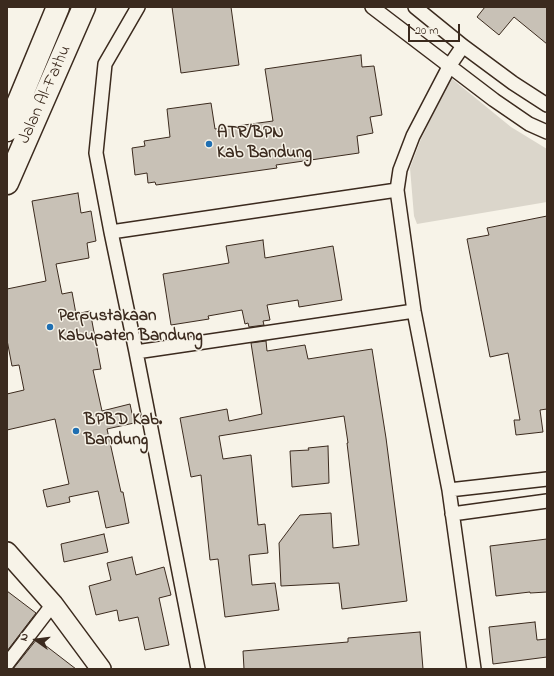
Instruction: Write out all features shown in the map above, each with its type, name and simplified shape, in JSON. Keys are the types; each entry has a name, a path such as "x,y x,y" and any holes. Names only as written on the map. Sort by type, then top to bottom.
{"highway":[{"name":"Jalan Al-Fathu","path":"7,130 58,7"},
{"name":"Jalan Al-Fathu","path":"8,177 84,7"}],"main road":[{"path":"7,552 53,604 101,669"}],"street":[{"path":"138,7 105,64 96,154 110,232 136,352 198,669"},
{"path":"372,7 494,100 529,124 547,132"},
{"path":"415,7 463,46 513,83 547,105"},
{"path":"463,46 450,65 413,136 400,170 397,190 414,311 449,490 474,669"},
{"path":"110,232 397,190"},
{"path":"136,352 414,311"},
{"path":"449,490 547,479"},
{"path":"452,514 547,501"},
{"path":"7,664 53,604"}],"shaded area":[{"path":"451,78 511,127 547,149 547,202 417,224 414,216 410,168 421,139"}],"building":[{"path":"172,7 231,7 239,65 181,73"},
{"path":"485,7 547,7 547,44 514,17 499,35 477,17"},
{"path":"361,55 362,67 374,66 382,115 370,117 373,133 357,136 359,153 276,165 277,168 156,185 155,182 148,183 147,173 135,175 132,148 145,146 144,141 170,137 167,109 211,103 215,129 273,121 265,69"},
{"path":"78,193 81,213 91,211 96,241 87,243 89,258 56,264 62,294 72,292 76,314 90,311 101,369 93,370 102,411 130,404 134,423 107,429 121,492 123,492 129,523 106,528 98,491 69,497 70,502 47,507 43,490 69,484 55,419 7,430 7,394 24,390 19,365 12,366 7,340 7,289 46,281 32,201"},
{"path":"547,216 547,409 540,410 543,432 516,435 514,420 520,420 508,353 490,357 467,239 489,235 487,228"},
{"path":"263,240 265,258 333,246 342,300 299,307 298,300 267,305 270,320 263,321 264,325 249,327 248,323 245,324 242,310 208,316 209,319 171,325 163,274 229,263 226,246"},
{"path":"266,341 267,351 305,345 308,359 372,349 386,438 407,601 342,609 339,583 281,586 279,543 300,515 331,513 333,548 359,545 344,416 219,436 223,459 251,455 258,525 265,524 268,553 249,555 252,585 275,583 279,610 225,617 218,559 210,560 201,475 191,477 180,418 227,409 229,421 262,414 251,343"},
{"path":"328,446 329,483 292,487 290,451 309,450 308,448"},
{"path":"104,534 108,552 64,562 61,544"},
{"path":"547,539 547,592 530,592 496,596 490,546"},
{"path":"132,557 136,575 164,567 171,595 159,598 169,645 145,650 138,617 119,621 117,610 96,615 89,586 111,580 107,563"},
{"path":"7,591 36,613 7,651"},
{"path":"535,622 537,640 547,639 547,657 493,664 489,627"},
{"path":"420,632 423,669 244,669 243,651 348,642 348,638"},
{"path":"37,639 76,669 13,669"}],"place":[{"name":"ATR/BPN Kab Bandung","path":"209,144"},
{"name":"Perpustakaan Kabupaten Bandung","path":"50,327"},
{"name":"BPBD Kab. Bandung","path":"76,431"}]}
